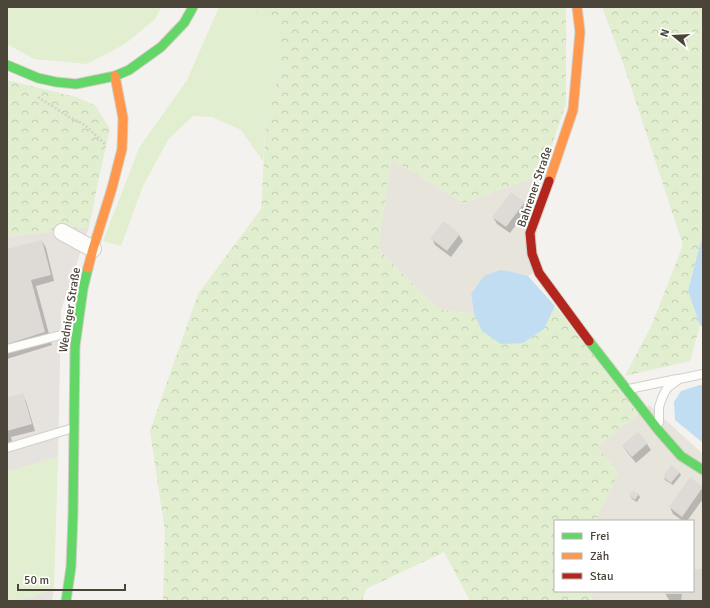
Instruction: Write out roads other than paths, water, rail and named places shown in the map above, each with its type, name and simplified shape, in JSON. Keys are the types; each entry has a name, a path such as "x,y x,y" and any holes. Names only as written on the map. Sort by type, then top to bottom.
{"street":[{"path":"7,65 38,78 56,82 76,84 115,76 129,70 161,47 184,23 193,7"},
{"name":"Bahrener Straße","path":"577,7 580,32 573,110 530,233 532,254 539,273 570,316 659,431 681,456 703,470"},
{"name":"Wedniger Straße","path":"66,601 71,567 75,353 77,331 93,249 112,188 122,149 123,118 115,76"},
{"path":"62,232 93,249"}],"lane":[{"path":"7,349 77,331"},
{"path":"627,389 703,374"},
{"path":"659,431 659,408 662,398 667,388 679,379"},
{"path":"7,448 74,428"}],"water":[{"path":"703,233 703,327 700,325 688,291"},
{"path":"500,270 528,276 555,306 544,329 523,343 501,344 482,331 474,314 471,294 484,276"},
{"path":"703,385 703,443 675,420 674,402 681,391"}]}
